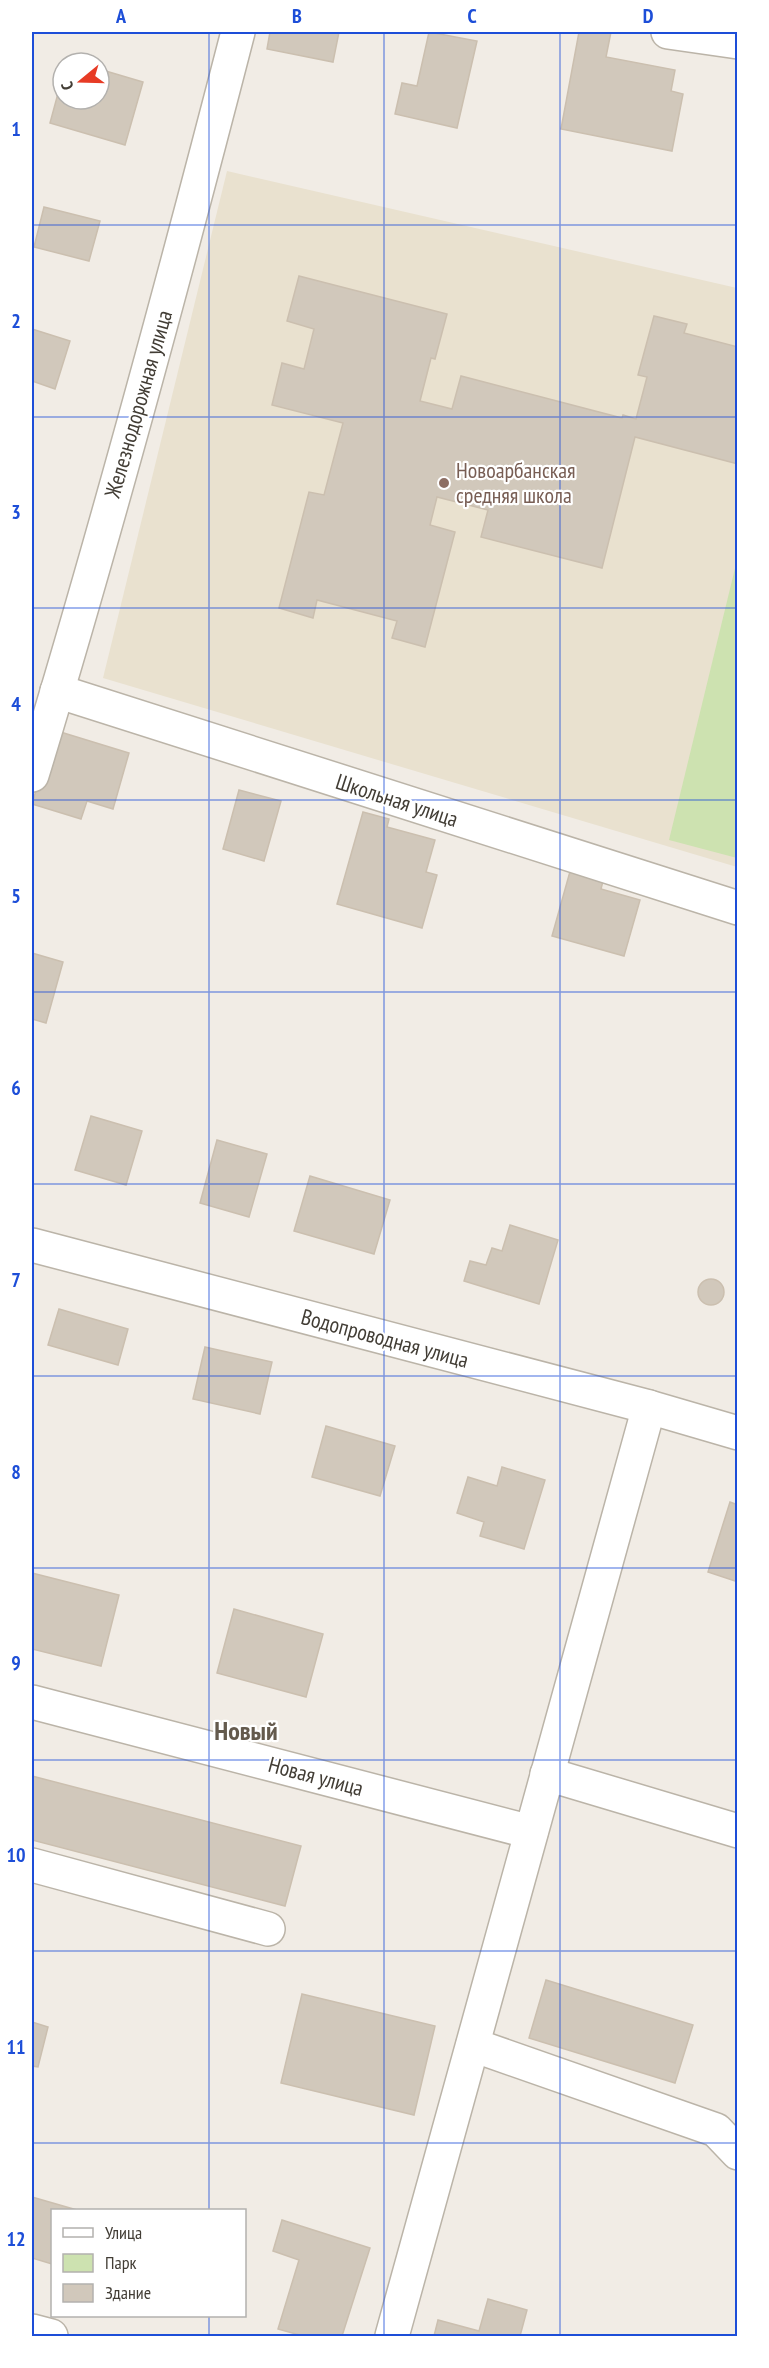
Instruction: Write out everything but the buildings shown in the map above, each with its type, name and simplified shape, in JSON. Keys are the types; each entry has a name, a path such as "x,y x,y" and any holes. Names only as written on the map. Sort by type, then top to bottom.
{"street":[{"name":"Железнодорожная улица","path":"32,775 190,216 238,32"},
{"path":"668,32 738,42"},
{"name":"Школьная улица","path":"57,691 738,909"},
{"name":"Водопроводная улица","path":"32,1245 649,1407 738,1433"},
{"path":"392,2337 649,1407"},
{"name":"Новая улица","path":"32,1702 531,1832"},
{"path":"547,1774 738,1831"},
{"path":"32,1865 268,1929"},
{"path":"473,2045 716,2130 738,2153"},
{"path":"32,2331 51,2337"}],"shaded area":[{"name":"Новоарбанская средняя школа","path":"227,171 737,288 737,867 103,678"}],"green space":[{"path":"737,560 737,858 669,840"}],"place":[{"name":"Новоарбанская средняя школа","path":"444,483"}],"district":[{"name":"Новый","path":"246,1731"}]}
